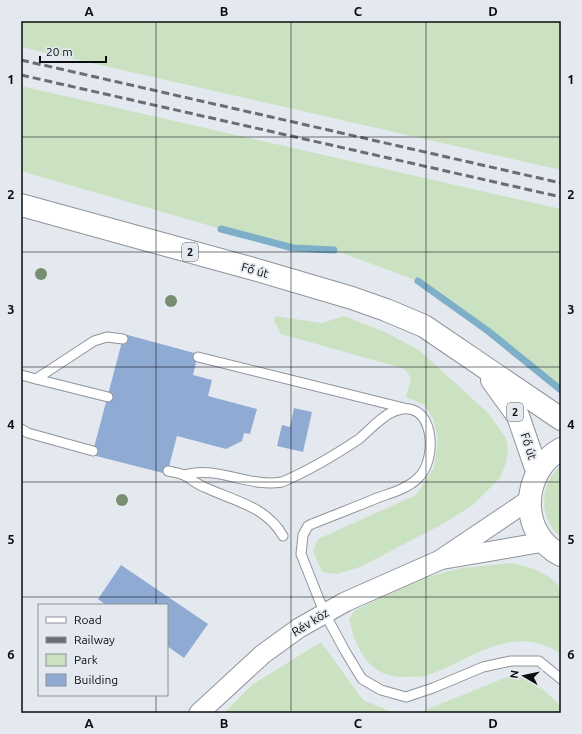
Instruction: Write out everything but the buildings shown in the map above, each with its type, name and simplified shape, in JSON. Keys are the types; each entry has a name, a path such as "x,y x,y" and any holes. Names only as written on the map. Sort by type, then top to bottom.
{"main road":[{"name":"Fő út","path":"23,207 352,298 424,326 561,419"},
{"name":"Fő út","path":"478,362 518,416 537,471"},
{"name":"Fő út","path":"561,449 552,454 537,471 531,485 529,500 530,515 536,529 544,542 561,555"}],"street":[{"name":"Rév köz","path":"199,713 263,654 324,612 440,560 529,500"},
{"name":"Rév köz","path":"440,560 544,542"}],"lane":[{"path":"36,379 94,340 107,337 123,338"},
{"path":"198,357 381,401 418,413 426,419 430,436 428,463 422,475 403,488 312,524 305,530 301,541 302,554 324,612 362,679 381,690 406,697 483,668 512,661 539,661 561,679"},
{"path":"21,375 108,397"},
{"path":"184,475 194,472 210,472 258,483 271,484 282,482 359,438 395,411 408,410"},
{"path":"21,429 34,435 93,451"},
{"path":"168,471 184,475 204,487 236,499 260,511 277,525 283,536"}],"green space":[{"path":"21,21 561,21 561,170 21,47"},
{"path":"21,86 561,209 561,390 488,331 418,281 334,250 293,248 221,229 21,171"},
{"path":"275,316 322,323 344,316 385,332 419,350 488,413 506,438 508,449 506,463 500,478 473,505 443,524 360,567 337,574 322,572 313,551 318,539 416,495 434,468 438,439 433,419 425,405 406,397 411,378 405,369 281,334 274,321"},
{"path":"561,466 561,537 553,530 548,521 544,501 548,481"},
{"path":"512,563 533,569 546,575 561,591 561,656 555,650 543,645 527,642 512,642 483,650 440,671 425,676 407,677 383,673 374,668 361,652 349,619 354,611 418,579 462,568"},
{"path":"321,642 363,700 389,711 407,713 224,713 253,684"},
{"path":"512,675 533,680 561,706 561,713 418,713"}],"waterway":[{"path":"221,229 293,248 334,250"},
{"path":"418,281 488,331 561,390"}],"railway":[{"path":"21,60 561,183"},
{"path":"21,75 561,197"}]}
